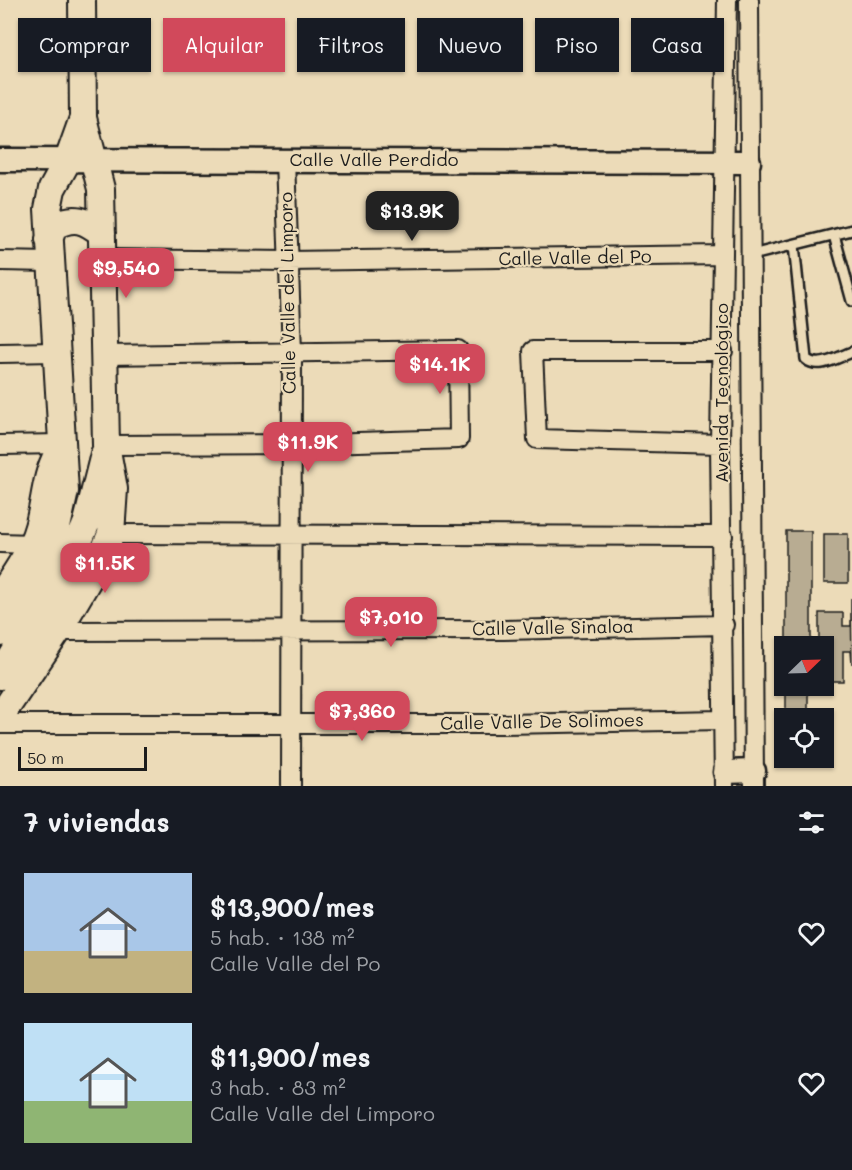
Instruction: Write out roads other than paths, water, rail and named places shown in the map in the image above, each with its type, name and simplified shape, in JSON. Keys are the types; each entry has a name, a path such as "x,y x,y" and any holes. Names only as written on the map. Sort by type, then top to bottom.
{"main road":[{"path":"0,717 58,632 111,534 114,489 106,445 101,189 81,160 82,0"},
{"path":"0,633 51,554 64,491 48,209 52,189 81,160"},
{"path":"50,251 54,226 69,219 85,220 102,233"},
{"path":"0,596 32,544 39,525 51,466 62,444"},
{"path":"0,675 54,593 78,545 106,445"}],"street":[{"name":"Avenida Tecnológico","path":"724,779 723,536 720,444 727,0"},
{"name":"Avenida Tecnológico","path":"748,0 752,255 754,779"},
{"name":"Calle Valle Perdido","path":"0,160 749,162"},
{"name":"Calle Valle del Limporo","path":"285,160 292,352 291,786"},
{"path":"0,261 50,251"},
{"name":"Calle Valle del Po","path":"104,259 288,261 722,255"},
{"path":"105,355 458,350 459,439 290,444 106,445"},
{"path":"720,444 537,439 533,351 723,351"},
{"path":"0,353 56,352"},
{"path":"0,445 62,444"},
{"path":"111,534 723,536"},
{"path":"0,543 32,544"},
{"name":"Calle Valle Sinaloa","path":"58,632 290,629 503,630 724,626"},
{"name":"Calle Valle De Solimoes","path":"0,724 723,720"},
{"path":"724,779 754,779"}],"lane":[{"path":"752,255 852,230"},
{"path":"834,235 852,301"},
{"path":"794,245 806,359 810,363 821,364 852,352"}]}
